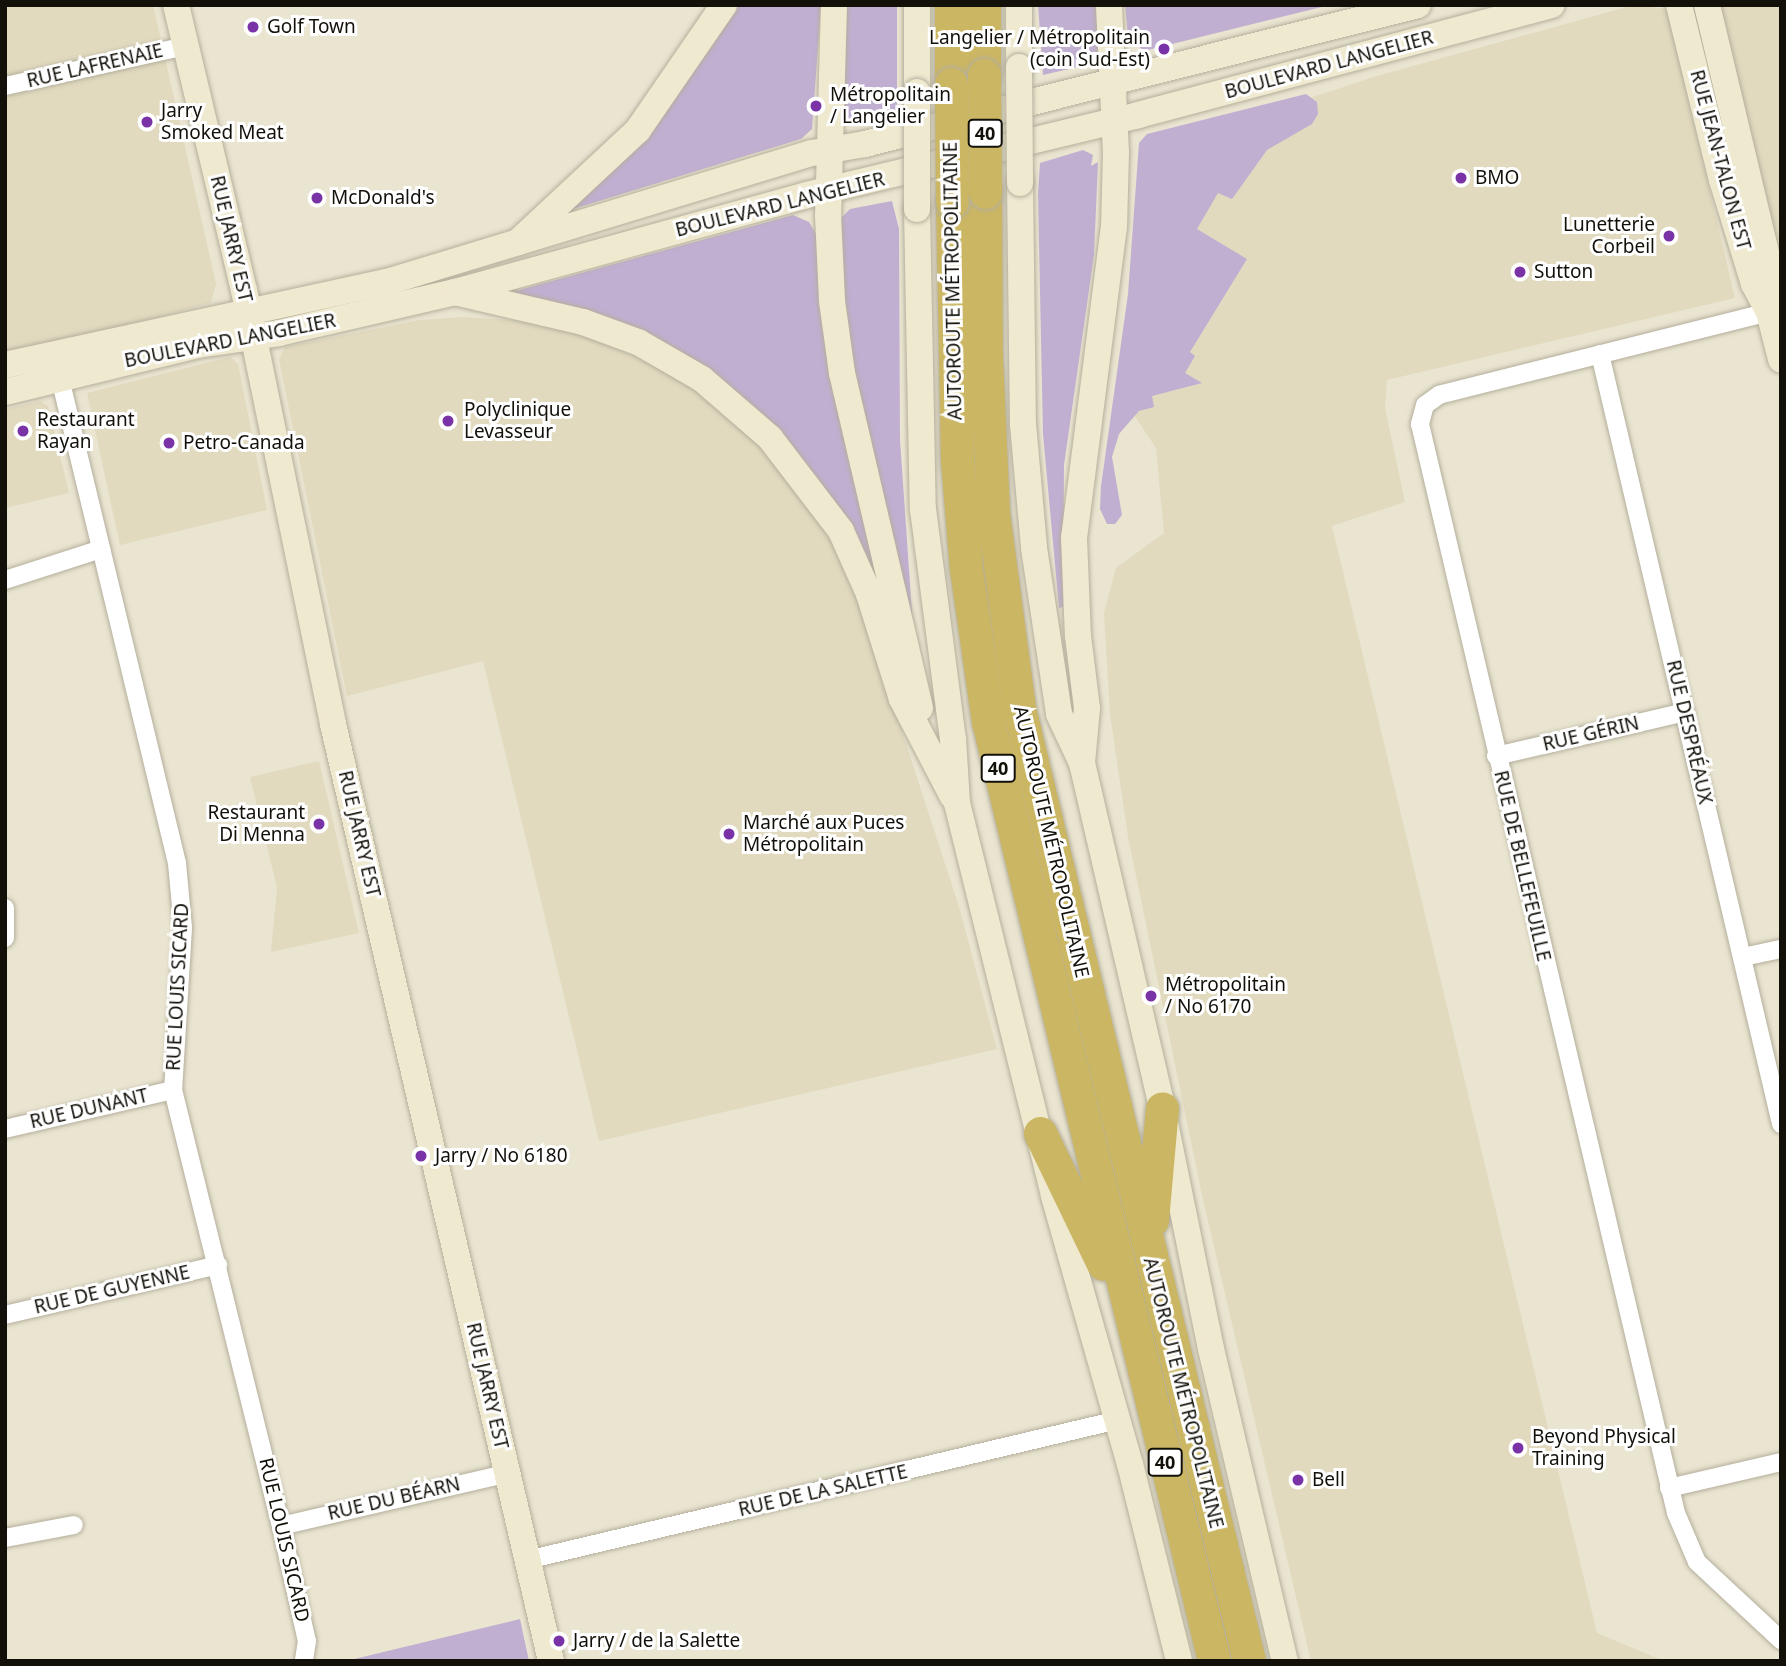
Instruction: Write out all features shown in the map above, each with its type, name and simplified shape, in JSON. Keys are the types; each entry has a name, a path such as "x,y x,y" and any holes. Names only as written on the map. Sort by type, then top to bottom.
{"highway":[{"name":"AUTOROUTE MÉTROPOLITAINE","path":"951,5 951,201 957,472 966,569 988,720 1214,1661"},
{"name":"AUTOROUTE MÉTROPOLITAINE","path":"984,5 986,358 993,513 1019,708 1249,1661"},
{"path":"1151,1261 1161,1108"},
{"path":"1040,1133 1131,1323"}],"main road":[{"name":"RUE JARRY EST","path":"176,5 251,325 333,724 551,1661"},
{"path":"516,243 638,130 724,5"},
{"path":"834,5 829,152 830,273 842,373 918,695 924,745"},
{"path":"917,5 917,209 923,509 953,739 957,803 1040,1133 1118,1420 1179,1661"},
{"path":"1019,5 1023,424 1034,548 1059,715 1082,763 1161,1108 1211,1349 1285,1661"},
{"path":"1082,763 1087,708 1078,636 1074,538 1108,293 1114,214 1114,121 1109,5"},
{"name":"BOULEVARD LANGELIER","path":"5,365 54,354 455,292 829,190 1114,121 1552,5"},
{"name":"RUE JEAN-TALON EST","path":"1679,5 1722,180 1754,284 1769,312 1781,359"},
{"name":"RUE JEAN-TALON EST","path":"1707,5 1772,278 1769,312"},
{"name":"BOULEVARD LANGELIER","path":"5,392 61,381 251,325 812,153 829,152 1412,6"},
{"path":"455,292 583,322 638,342 702,379 758,425 796,468 841,531 869,594 899,691 924,745 957,803"}],"street":[{"name":"RUE LAFRENAIE","path":"5,86 185,46"},
{"name":"RUE DE BELLEFEUILLE","path":"1769,312 1439,395 1420,414 1422,439 1669,1488 1685,1540 1698,1562 1781,1640"},
{"name":"RUE LOUIS SICARD","path":"54,354 183,896 173,1090 281,1525 307,1641 304,1661"},
{"name":"RUE DESPRÉAUX","path":"1600,354 1780,1115"},
{"path":"5,580 101,549"},
{"name":"RUE GÉRIN","path":"1496,757 1685,712"},
{"path":"5,908 5,938"},
{"path":"1743,957 1781,949"},
{"name":"RUE DUNANT","path":"5,1129 173,1090"},
{"name":"RUE DE GUYENNE","path":"5,1315 218,1265"},
{"name":"RUE DE LA SALETTE","path":"527,1560 1118,1420"},
{"path":"1669,1488 1781,1462"},
{"name":"RUE DU BÉARN","path":"281,1525 508,1473"},
{"path":"5,1538 74,1525"}],"shaded area":[{"path":"5,5 153,5 216,284 211,303 5,358"},
{"path":"734,5 821,5 812,129 801,139 570,210"},
{"path":"844,5 897,5 897,111 852,126 843,120"},
{"path":"1038,5 1096,5 1098,51 1091,64 1043,75"},
{"path":"1125,5 1330,5 1144,51 1128,37"},
{"path":"1634,5 1667,9 1735,298 1387,380 1385,408 1405,502 1332,526 1597,1633 1664,1661 1311,1661 1203,1200 1128,837 1110,714 1104,613 1116,568 1164,533 1156,448 1126,403 1166,145 1377,76"},
{"path":"1720,5 1781,5 1781,260"},
{"path":"1306,94 1317,102 1318,114 1312,124 1267,150 1232,199 1218,193 1197,229 1247,259 1190,352 1195,356 1185,373 1202,383 1152,396 1154,407 1139,411 1119,434 1112,457 1122,515 1115,524 1107,524 1100,509 1101,486 1128,294 1139,143 1147,134"},
{"path":"1083,150 1093,155 1091,166 1098,162 1094,255 1064,465 1063,607 1059,608 1043,434 1038,194 1040,163"},
{"path":"892,201 899,229 900,440 913,627 864,424 845,319 839,220 850,209"},
{"path":"793,215 809,222 816,234 828,369 876,573 872,574 819,480 763,416 508,293"},
{"path":"463,317 525,321 577,333 651,363 694,389 762,446 827,532 868,626 960,910 997,1049 599,1141 483,661 347,696 279,359 285,347 420,320"},
{"path":"230,357 238,364 267,510 120,545 87,393"},
{"path":"40,401 48,406 69,493 5,508 5,409"},
{"path":"319,761 359,933 271,952 277,888 250,777"},
{"path":"520,1619 529,1661 346,1661"}],"place":[{"name":"Golf Town","path":"253,27"},
{"name":"Langelier / Métropolitain (coin Sud-Est)","path":"1164,49"},
{"name":"Métropolitain / Langelier","path":"816,106"},
{"name":"Jarry Smoked Meat","path":"147,122"},
{"name":"BMO","path":"1461,178"},
{"name":"McDonald's","path":"317,198"},
{"name":"Lunetterie Corbeil","path":"1669,236"},
{"name":"Sutton","path":"1520,272"},
{"name":"Polyclinique Levasseur","path":"448,421"},
{"name":"Restaurant Rayan","path":"23,431"},
{"name":"Petro-Canada","path":"169,443"},
{"name":"Restaurant Di Menna","path":"319,824"},
{"name":"Marché aux Puces Métropolitain","path":"729,834"},
{"name":"Métropolitain / No 6170","path":"1151,996"},
{"name":"Jarry / No 6180","path":"421,1156"},
{"name":"Beyond Physical Training","path":"1518,1448"},
{"name":"Bell","path":"1298,1480"},
{"name":"Jarry / de la Salette","path":"559,1641"}]}
